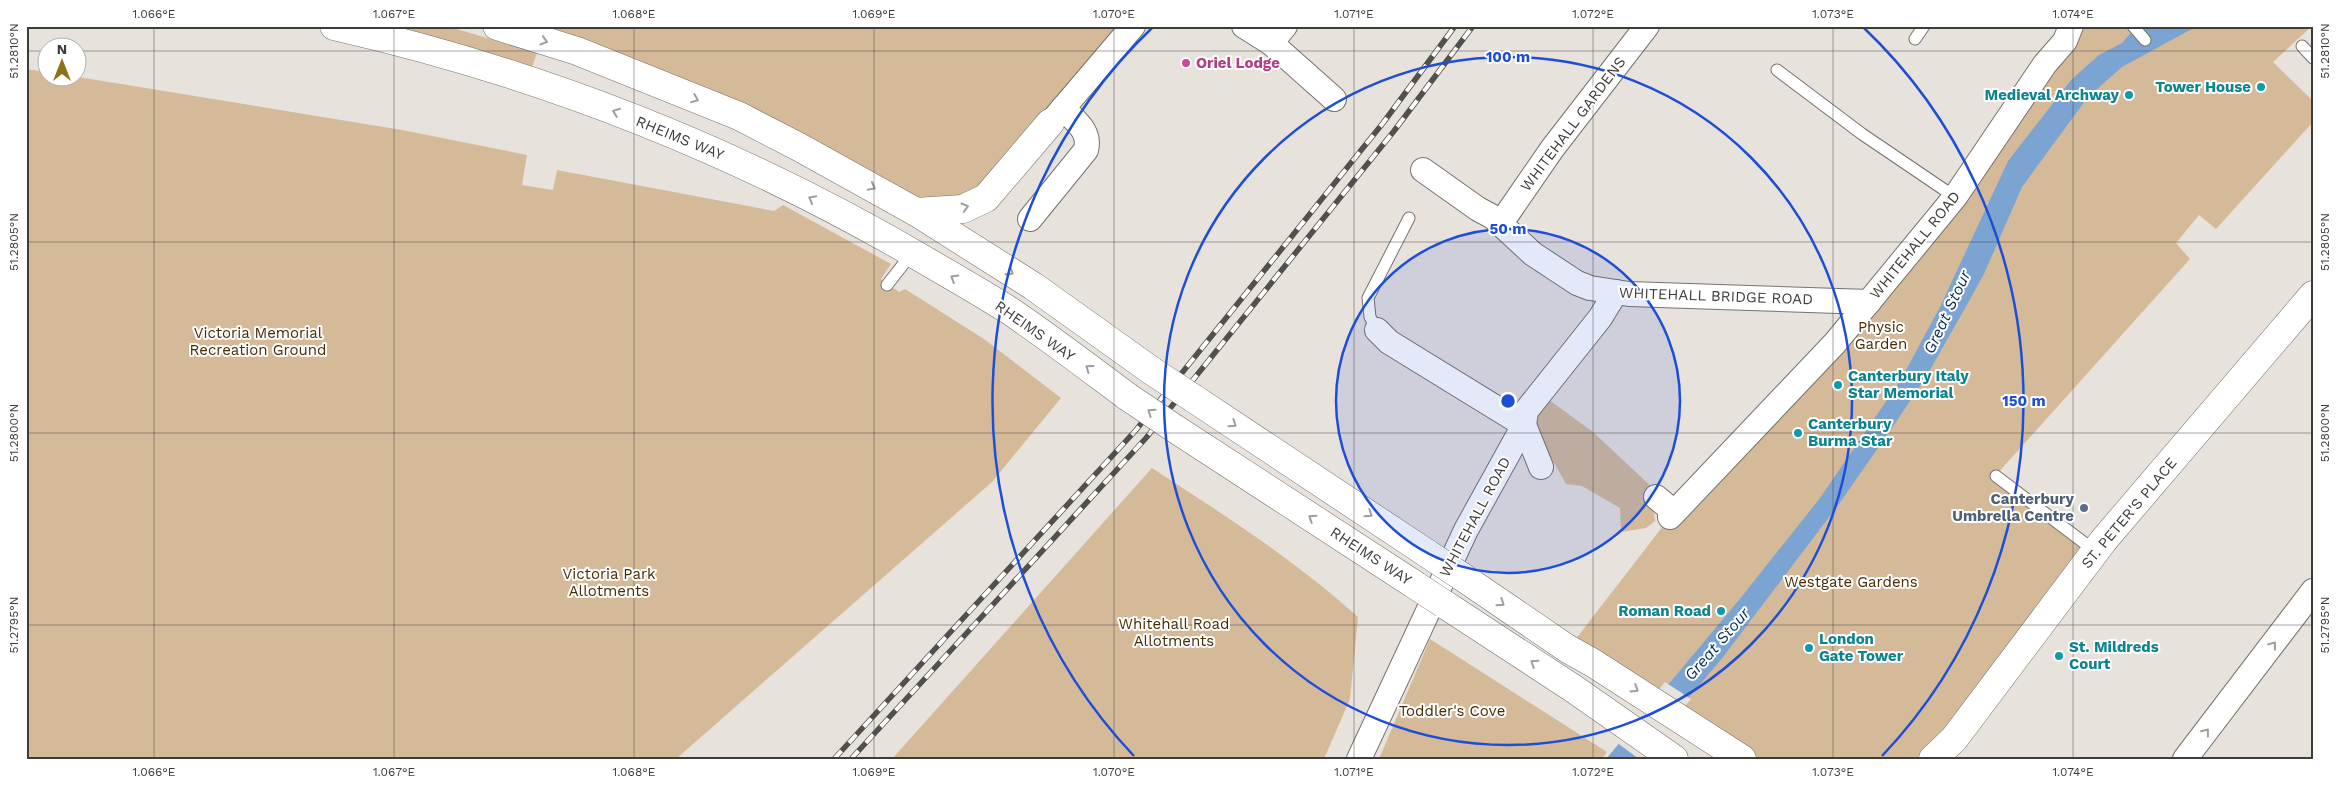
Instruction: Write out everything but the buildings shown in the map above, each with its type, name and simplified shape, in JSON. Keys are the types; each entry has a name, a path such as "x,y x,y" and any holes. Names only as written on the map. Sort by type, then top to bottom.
{"main road":[{"name":"RHEIMS WAY","path":"334,26 391,39 479,64 590,102 727,156 784,184 913,253 1009,310 1128,397 1574,689 1674,759"},
{"path":"497,26 577,51 739,116 916,212 1032,286 1152,371 1568,649 1593,663 1742,759"},
{"path":"916,212 964,209 986,198 1056,116"},
{"name":"ST. PETER'S PLACE","path":"1933,759 1953,749 2096,551 2313,295"}],"street":[{"path":"1030,218 1086,150 1088,142 1086,132 1056,116 1133,26"},
{"path":"1244,26 1278,35 1334,99"},
{"name":"WHITEHALL GARDENS","path":"1501,223 1552,149 1647,26"},
{"name":"WHITEHALL ROAD","path":"1656,497 1672,515 1835,343 1955,198 2045,64 2064,41 2070,26"},
{"name":"WHITEHALL BRIDGE ROAD","path":"1423,170 1501,223 1517,241 1533,254 1577,283 1590,288 1629,294 1869,302"},
{"name":"WHITEHALL ROAD","path":"1359,759 1400,667 1466,530 1524,425 1526,410 1600,318 1616,292"},
{"path":"1378,330 1389,342 1524,425 1541,467"},
{"path":"2185,759 2313,591"}],"lane":[{"path":"1915,39 1924,26"},
{"path":"2133,26 2145,40"},
{"path":"2302,46 2313,58"},
{"path":"1777,70 1862,134 1955,198"},
{"path":"1378,330 1370,317 1368,298 1409,218"},
{"path":"887,285 913,253"},
{"path":"1996,476 2096,551"}],"green space":[{"path":"392,26 447,26 537,53 532,67"},
{"path":"497,26 1133,26 986,198 916,212 799,147"},
{"name":"Westgate Gardens","path":"2071,26 2312,26 2273,62 2313,101 2313,122 2216,229 2199,215 2176,243 2190,259 1996,475 2095,551 1933,759 1742,759 1568,649 1670,517 1835,343"},
{"path":"26,69 38,71 38,88 88,88 88,79 402,130 527,155 522,185 553,190 557,170 774,211 783,205 891,264 881,279 899,292 905,289 984,339 1061,398 992,482 676,759 26,759"},
{"path":"1545,397 1593,432 1655,490 1649,501 1655,521 1646,528 1621,532 1620,508 1582,486 1566,484 1529,418"},
{"name":"Whitehall Road Allotments","path":"1152,468 1232,520 1284,557 1358,617 1350,699 1324,759 892,759"},
{"name":"Toddler's Cove","path":"1430,639 1607,752 1602,759 1379,759"}],"water":[{"name":"Great Stour","path":"2137,26 2200,26 2122,67 2088,97 2022,187 1984,274 1926,377 1839,504 1723,657 1637,759 1606,759 1739,600 1820,498 1900,381 1940,307 2008,161 2071,80 2099,55 2122,43"}],"pier":[{"path":"1665,682 1691,699 1639,759 1616,742"}],"railway":[{"path":"834,759 1136,430 1383,123 1455,26"},
{"path":"851,759 1146,438 1394,131 1473,26"}],"place":[{"name":"Oriel Lodge","path":"1186,63"},
{"name":"Tower House","path":"2261,87"},
{"name":"Medieval Archway","path":"2129,95"},
{"name":"Canterbury Italy Star Memorial","path":"1838,385"},
{"name":"Canterbury Burma Star","path":"1798,433"},
{"name":"Canterbury Umbrella Centre","path":"2084,508"},
{"name":"Roman Road","path":"1721,611"},
{"name":"London Gate Tower","path":"1809,648"},
{"name":"St. Mildreds Court","path":"2059,656"}],"park label":[{"name":"Physic Garden","path":"1881,336"},
{"name":"Victoria Memorial Recreation Ground","path":"258,342"},
{"name":"Victoria Park Allotments","path":"609,582"}]}
